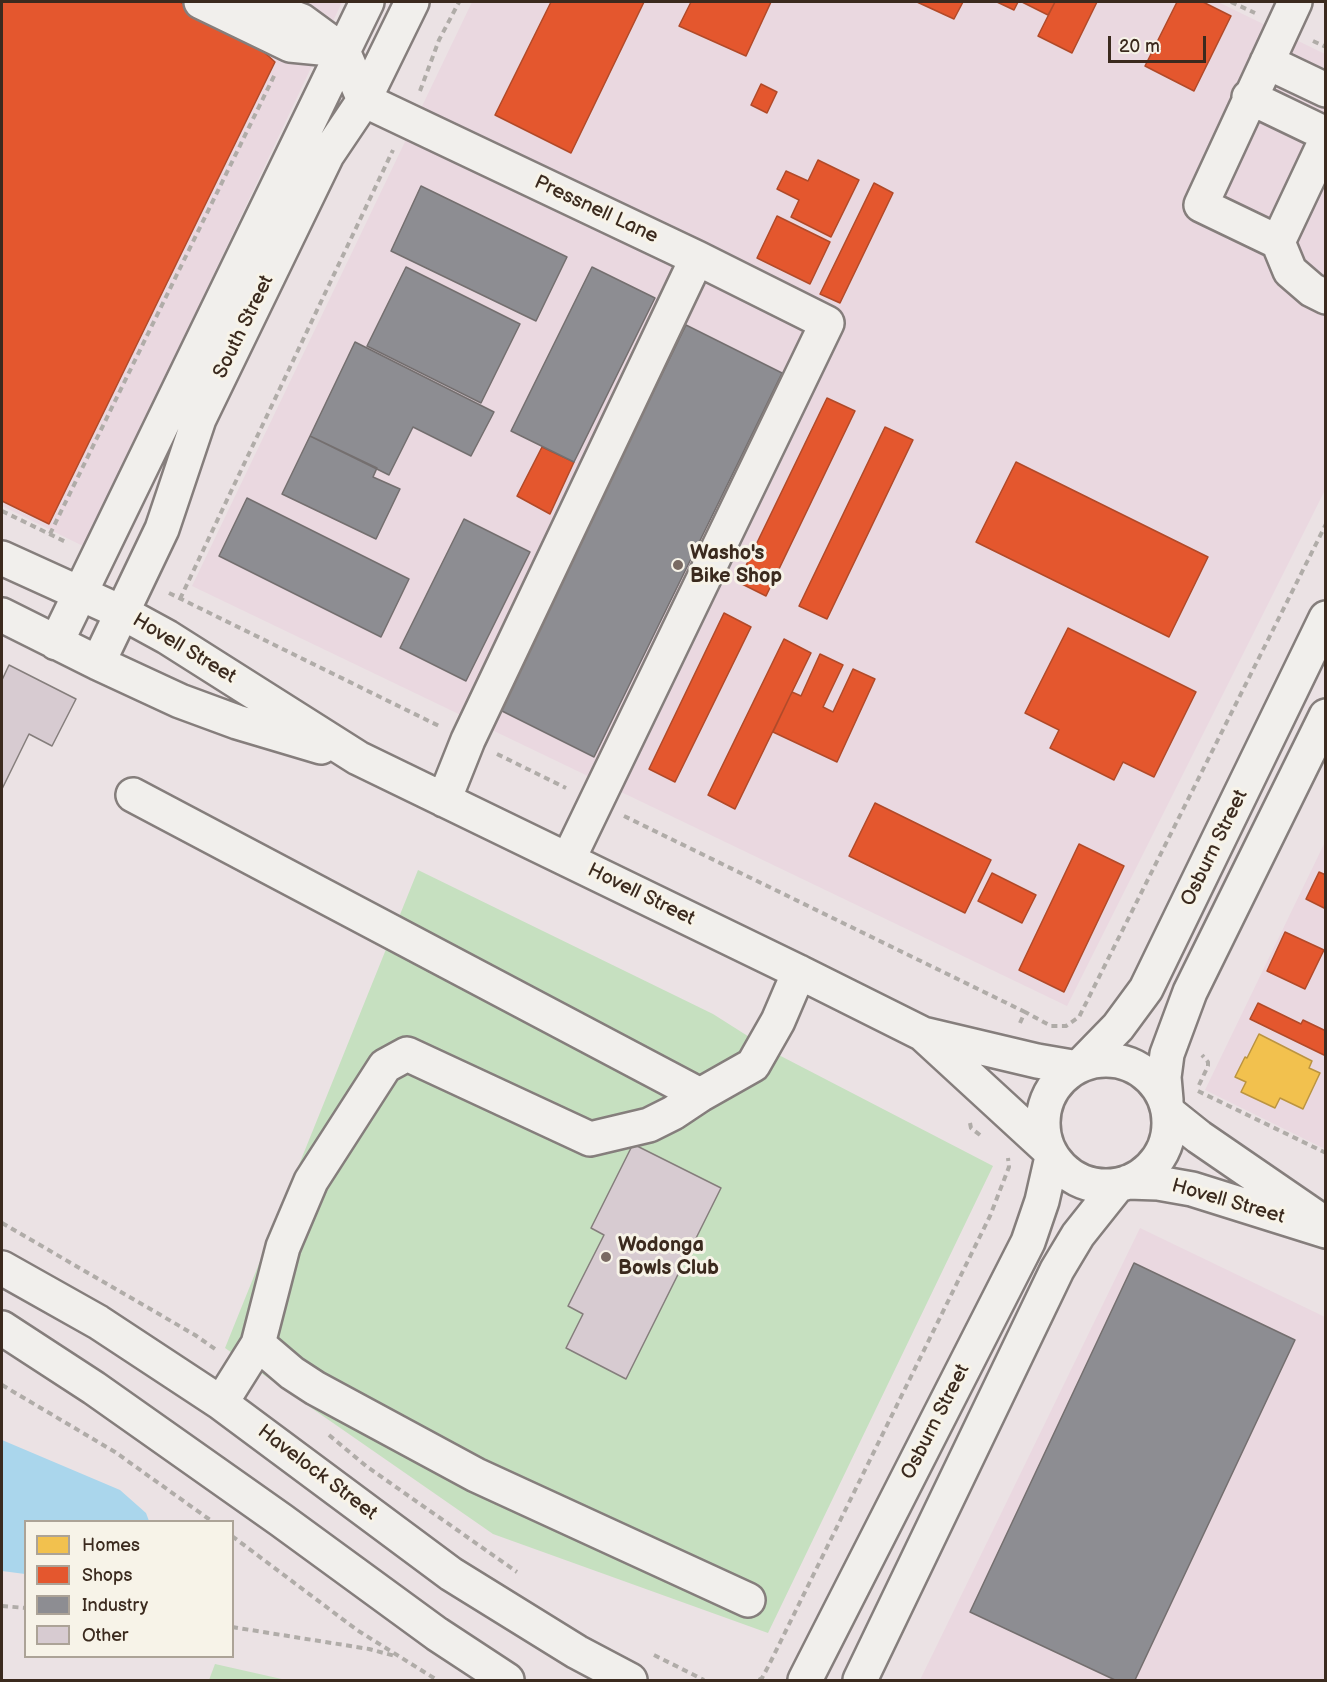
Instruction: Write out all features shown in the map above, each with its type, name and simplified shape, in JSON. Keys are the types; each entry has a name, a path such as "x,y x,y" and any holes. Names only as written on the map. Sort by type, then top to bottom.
{"street":[{"path":"202,2 282,20"},
{"path":"253,2 282,20 343,51 364,99"},
{"name":"South Street","path":"56,643 367,2"},
{"name":"South Street","path":"98,663 162,529 199,419 327,155 364,99 412,2"},
{"path":"1295,2 1268,62 1249,97 1201,205 1278,242 1290,271 1312,290 1326,297"},
{"path":"343,51 397,32"},
{"path":"1268,62 1326,90"},
{"path":"1249,97 1326,134"},
{"name":"Pressnell Lane","path":"364,99 697,258 827,323 596,802"},
{"path":"1278,242 1326,140"},
{"path":"444,800 468,740 697,258"},
{"name":"Hovell Street","path":"2,558 123,613 203,658 358,758 923,1034 1037,1061 1077,1065"},
{"name":"Hovell Street","path":"2,615 98,663 206,711 358,758"},
{"name":"Osburn Street","path":"1077,1065 1118,1028 1146,989 1326,618"},
{"name":"Osburn Street","path":"1167,1107 1165,1066 1190,992 1326,716"},
{"path":"133,795 700,1095"},
{"path":"567,860 596,802"},
{"path":"221,1402 250,1356 283,1247 311,1181 385,1066 406,1054 590,1138 649,1125 753,1065 778,1021 799,972"},
{"name":"Hovell Street","path":"923,1034 1050,1153"},
{"path":"860,1680 1057,1270 1078,1234 1122,1184 1144,1174 1157,1161 1166,1141 1167,1107 1156,1084 1141,1071 1105,1061 1077,1065 1056,1083 1046,1105 1044,1126 1050,1153 1067,1175 1084,1184 1122,1184"},
{"name":"Hovell Street","path":"1167,1107 1199,1137 1326,1223"},
{"name":"Osburn Street","path":"805,1680 1028,1242 1042,1201 1050,1153"},
{"name":"Hovell Street","path":"1122,1184 1158,1183 1192,1189 1326,1231"},
{"name":"Havelock Street","path":"2,1268 98,1322 221,1402 451,1574 577,1653 630,1680"},
{"path":"2,1328 113,1401 437,1634 507,1680"},
{"path":"250,1356 292,1373 315,1388 476,1475 748,1600"}],"path":[{"path":"180,599 408,121 440,40 459,2"},
{"path":"50,534 282,20"},
{"path":"2,510 97,557"},
{"path":"139,577 1025,1012"},
{"path":"1172,1040 1202,1055 1208,1062 1196,1090 1326,1153"},
{"path":"2,1223 195,1335 250,1356"},
{"path":"2,1385 115,1452 212,1520"},
{"path":"324,1431 366,1466 522,1576"},
{"path":"234,1538 357,1630 437,1680"},
{"path":"2,1606 24,1608"},
{"path":"234,1627 369,1649 399,1657"},
{"path":"650,1653 704,1680"}],"shaded area":[{"path":"2,2 342,2 85,547 2,506"},
{"path":"472,2 1218,2 1325,54 1325,490 1067,1006 192,586"},
{"path":"1325,842 1325,1149 1205,1090"},
{"path":"1140,1228 1325,1317 1325,1680 920,1680"}],"green space":[{"name":"Wodonga Bowls Club","path":"418,870 713,1014 773,1052 993,1166 768,1633 493,1534 225,1348"},
{"path":"215,1664 286,1680 209,1680"}],"water":[{"path":"2,1440 120,1490 146,1513 149,1520 24,1520 24,1574 2,1571"}],"building: Homes":[{"path":"1259,1034 1312,1061 1309,1068 1320,1073 1303,1109 1280,1098 1275,1108 1241,1092 1246,1082 1235,1077"}],"building: Shops":[{"path":"2,2 180,2 242,32 275,62 49,524 2,501"},
{"path":"551,2 644,2 571,153 495,115"},
{"path":"691,2 771,2 746,56 679,26"},
{"path":"917,2 963,2 954,19"},
{"path":"997,2 1018,2 1014,10"},
{"path":"1022,2 1055,2 1048,15"},
{"path":"1055,2 1097,2 1072,53 1038,36"},
{"path":"1177,2 1203,2 1231,16 1194,91 1145,66"},
{"path":"761,84 777,92 767,113 751,105"},
{"path":"818,160 859,180 831,237 791,217 799,200 777,189 786,171 808,181"},
{"path":"874,183 893,193 840,303 820,294"},
{"path":"777,216 830,242 810,284 757,258"},
{"path":"827,398 855,411 766,596 738,582"},
{"path":"885,427 913,440 827,619 799,606"},
{"path":"542,447 574,462 550,514 517,496"},
{"path":"1016,462 1208,557 1169,637 976,542"},
{"path":"724,613 751,627 675,782 649,769"},
{"path":"1068,628 1196,692 1154,777 1123,762 1114,780 1050,748 1059,730 1025,713"},
{"path":"784,639 811,653 735,809 708,795"},
{"path":"820,654 843,665 823,707 833,712 853,669 875,679 837,762 773,732 792,692 801,696"},
{"path":"875,803 991,860 965,913 849,856"},
{"path":"1079,844 1124,866 1064,992 1019,970"},
{"path":"1319,872 1326,875 1326,909 1306,899"},
{"path":"992,873 1036,895 1022,923 978,901"},
{"path":"1285,932 1324,950 1305,989 1267,971"},
{"path":"1258,1003 1301,1024 1303,1020 1326,1031 1326,1056 1250,1019"}],"building: Industry":[{"path":"421,186 567,257 536,321 391,251"},
{"path":"406,267 520,324 481,403 367,346"},
{"path":"592,267 655,298 574,462 511,431"},
{"path":"686,325 782,373 594,757 498,709"},
{"path":"355,342 494,412 471,456 413,427 389,475 310,436"},
{"path":"310,436 377,468 373,477 400,489 376,539 282,494"},
{"path":"247,498 409,579 381,637 219,556"},
{"path":"464,519 530,552 466,681 400,648"},
{"path":"1134,1263 1295,1340 1135,1680 1115,1680 970,1612"}],"building: Other":[{"path":"9,665 76,699 52,746 29,734 2,789 2,680"},
{"path":"633,1144 721,1188 626,1379 566,1348 583,1314 568,1306 604,1235 591,1228"}],"place":[{"name":"Washo's Bike Shop","path":"678,565"},
{"name":"Wodonga Bowls Club","path":"606,1257"}]}
